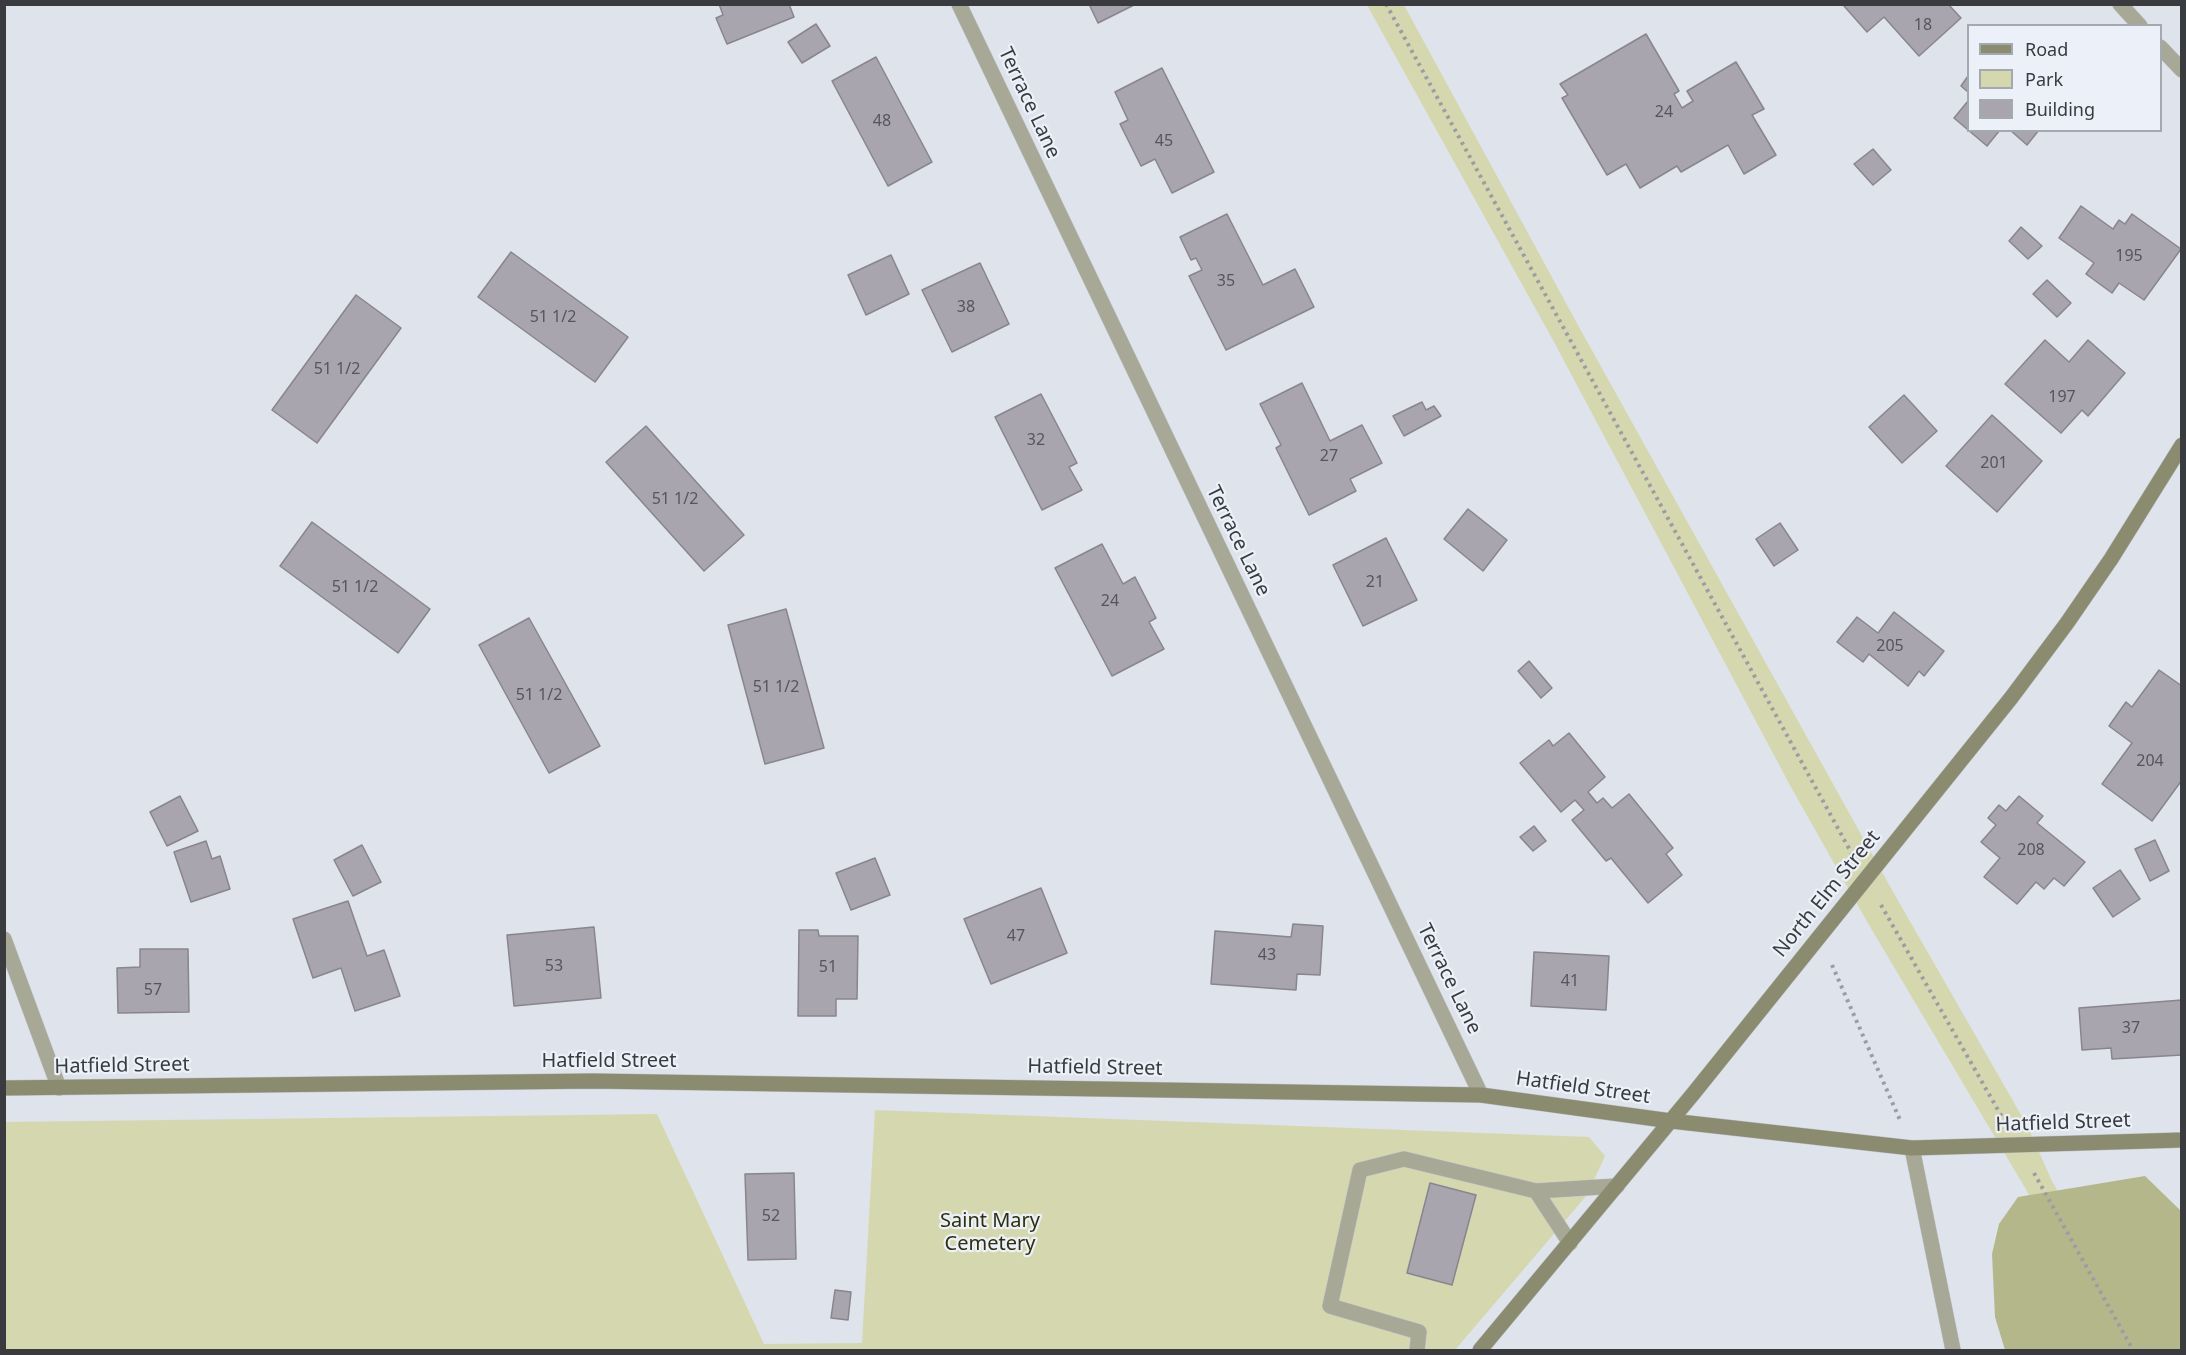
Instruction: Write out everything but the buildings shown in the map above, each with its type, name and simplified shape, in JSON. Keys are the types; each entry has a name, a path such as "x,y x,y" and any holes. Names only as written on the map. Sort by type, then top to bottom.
{"street":[{"name":"Terrace Lane","path":"959,4 1481,1095"},
{"path":"2120,4 2138,24"},
{"path":"2162,49 2181,69"},
{"name":"North Elm Street","path":"1480,1350 1671,1121 2052,643 2111,559 2181,445"},
{"path":"4,939 59,1088"},
{"name":"Hatfield Street","path":"4,1088 593,1081 1481,1095 1671,1121 1912,1148 2181,1140"},
{"path":"1912,1148 1953,1350"},
{"path":"1417,1350 1419,1332 1330,1306 1360,1170 1404,1159 1536,1191 1617,1186"},
{"path":"1536,1191 1570,1243"}],"path":[{"path":"1386,4 1856,861"},
{"path":"1876,897 2004,1119"},
{"path":"1820,936 1912,1148"},
{"path":"2033,1170 2133,1350"}],"green space":[{"path":"1367,5 1404,5 1579,327 1892,890 2028,1127 2051,1179 2146,1350 2118,1350 1869,925 1792,789 1554,342"},
{"name":"Saint Mary Cemetery","path":"875,1110 1589,1137 1605,1156 1587,1195 1455,1350 5,1350 4,1122 657,1114 764,1344 862,1343"},
{"path":"2145,1176 2181,1211 2181,1350 2005,1350 1995,1317 1992,1254 1999,1224 2018,1197"}]}
